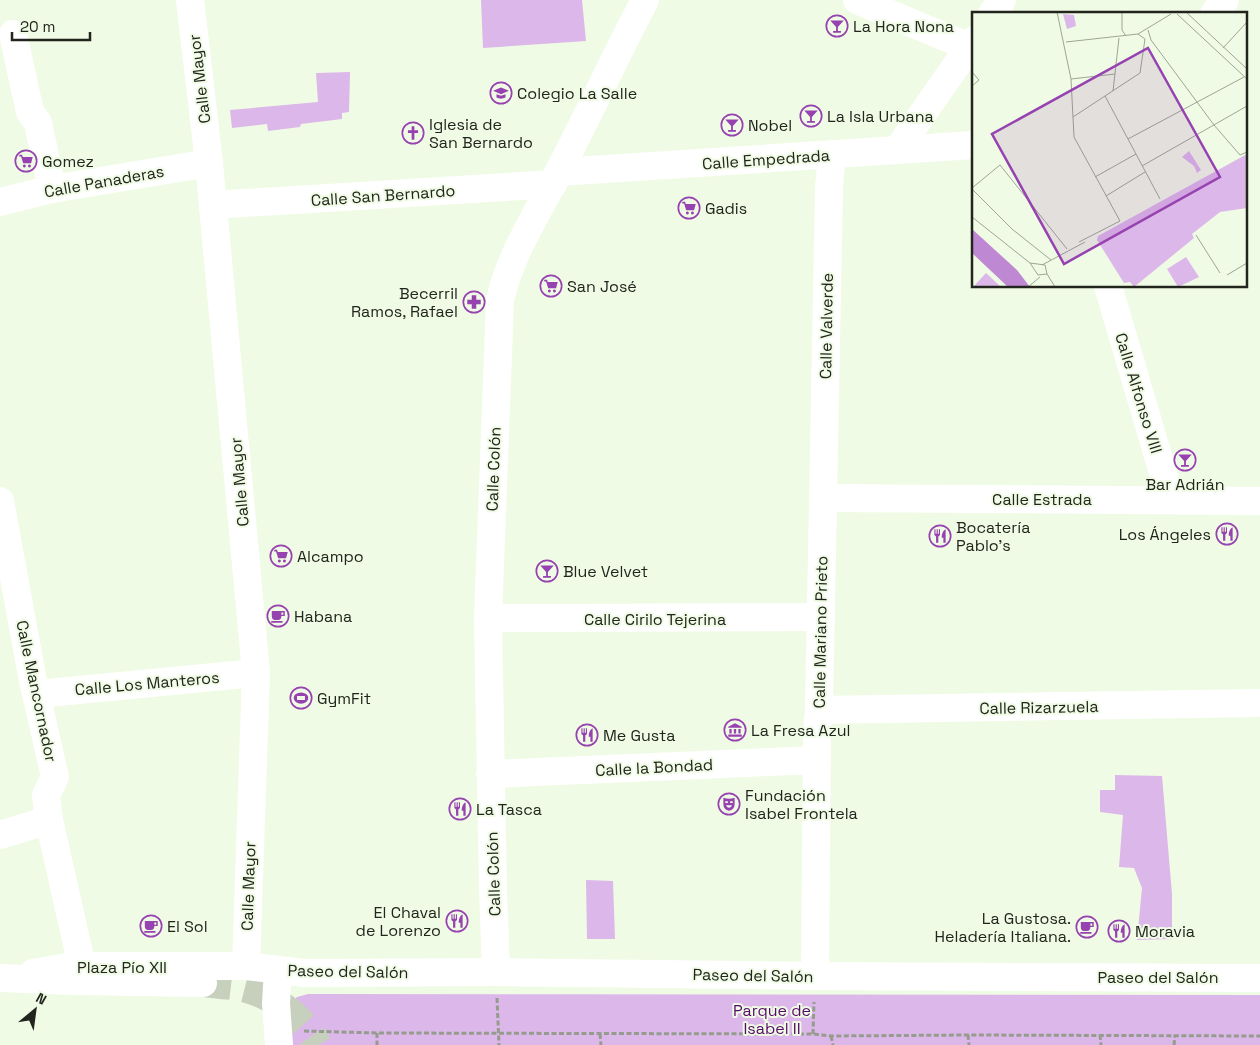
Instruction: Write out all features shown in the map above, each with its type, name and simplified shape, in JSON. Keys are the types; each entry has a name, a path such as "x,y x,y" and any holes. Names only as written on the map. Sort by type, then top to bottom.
{"street":[{"name":"Calle Mayor","path":"190,0 209,163 256,673 246,966"},
{"name":"Calle Colón","path":"496,972 492,891 488,618 500,300 504,284 519,246 556,178 645,0"},
{"path":"857,0 971,43 898,149"},
{"path":"993,12 1002,0"},
{"path":"1216,12 1225,0"},
{"path":"13,34 30,112 38,123 52,189"},
{"name":"Calle Empedrada","path":"556,178 832,154 972,145"},
{"name":"Calle Valverde","path":"823,498 829,188 832,154"},
{"name":"Calle Panaderas","path":"0,202 52,189 209,163"},
{"name":"Calle San Bernardo","path":"213,205 556,178"},
{"name":"Calle Alfonso VIII","path":"1109,288 1171,500"},
{"name":"Calle Estrada","path":"823,498 1260,501"},
{"name":"Calle Mariano Prieto","path":"815,976 817,730 823,498"},
{"name":"Calle Mancornador","path":"0,501 55,777 46,795 49,820 79,953 77,961 73,966"},
{"name":"Calle Cirilo Tejerina","path":"488,618 821,617"},
{"name":"Calle Los Manteros","path":"37,694 256,673"},
{"name":"Calle Rizarzuela","path":"819,710 1260,703"},
{"name":"Calle la Bondad","path":"490,774 817,760"},
{"path":"0,835 49,820"},
{"name":"Plaza Pío XII","path":"4,977 73,966 246,966"},
{"name":"Paseo del Salón","path":"246,966 304,973 496,972 1260,978"},
{"path":"278,970 276,1003 278,1038"},
{"path":"4,977 74,981 203,984"}],"path":[{"path":"496,972 499,1045"},
{"path":"278,1038 377,1033 1260,1036"},
{"path":"377,1033 378,1045"},
{"path":"600,1034 601,1045"},
{"path":"968,1035 969,1045"},
{"path":"1100,1035 1101,1045"},
{"path":"1174,1045 1175,1035"},
{"path":"832,1036 833,1045"}],"green space":[{"path":"481,0 582,0 586,41 483,48"},
{"path":"350,72 349,112 342,113 342,119 301,124 300,127 268,131 267,124 232,128 230,110 318,102 316,73"},
{"path":"1115,775 1162,776 1172,894 1172,939 1137,940 1142,888 1134,868 1119,867 1123,815 1100,812 1100,790 1115,790"},
{"path":"586,880 613,881 615,939 587,939"},
{"name":"Parque de Isabel II","path":"308,994 1260,995 1260,1045 285,1045 288,1007 297,997"}],"tunnel":[{"path":"203,983 238,987 274,1000 294,1015 318,1045"}],"place":[{"name":"La Hora Nona","path":"837,26"},
{"name":"Colegio La Salle","path":"501,93"},
{"name":"La Isla Urbana","path":"811,116"},
{"name":"Nobel","path":"732,125"},
{"name":"Iglesia de San Bernardo","path":"413,133"},
{"name":"Gomez","path":"26,161"},
{"name":"Gadis","path":"689,208"},
{"name":"San José","path":"551,286"},
{"name":"Becerril Ramos, Rafael","path":"474,302"},
{"name":"Bar Adrián","path":"1185,460"},
{"name":"Los Ángeles","path":"1227,534"},
{"name":"Bocatería Pablo's","path":"940,536"},
{"name":"Alcampo","path":"281,556"},
{"name":"Blue Velvet","path":"547,571"},
{"name":"Habana","path":"278,616"},
{"name":"GymFit","path":"301,698"},
{"name":"La Fresa Azul","path":"735,730"},
{"name":"Me Gusta","path":"587,735"},
{"name":"Fundación Isabel Frontela","path":"729,804"},
{"name":"La Tasca","path":"460,809"},
{"name":"El Chaval de Lorenzo","path":"457,921"},
{"name":"El Sol","path":"151,926"},
{"name":"La Gustosa. Heladería Italiana.","path":"1087,927"},
{"name":"Moravia","path":"1119,931"}]}
